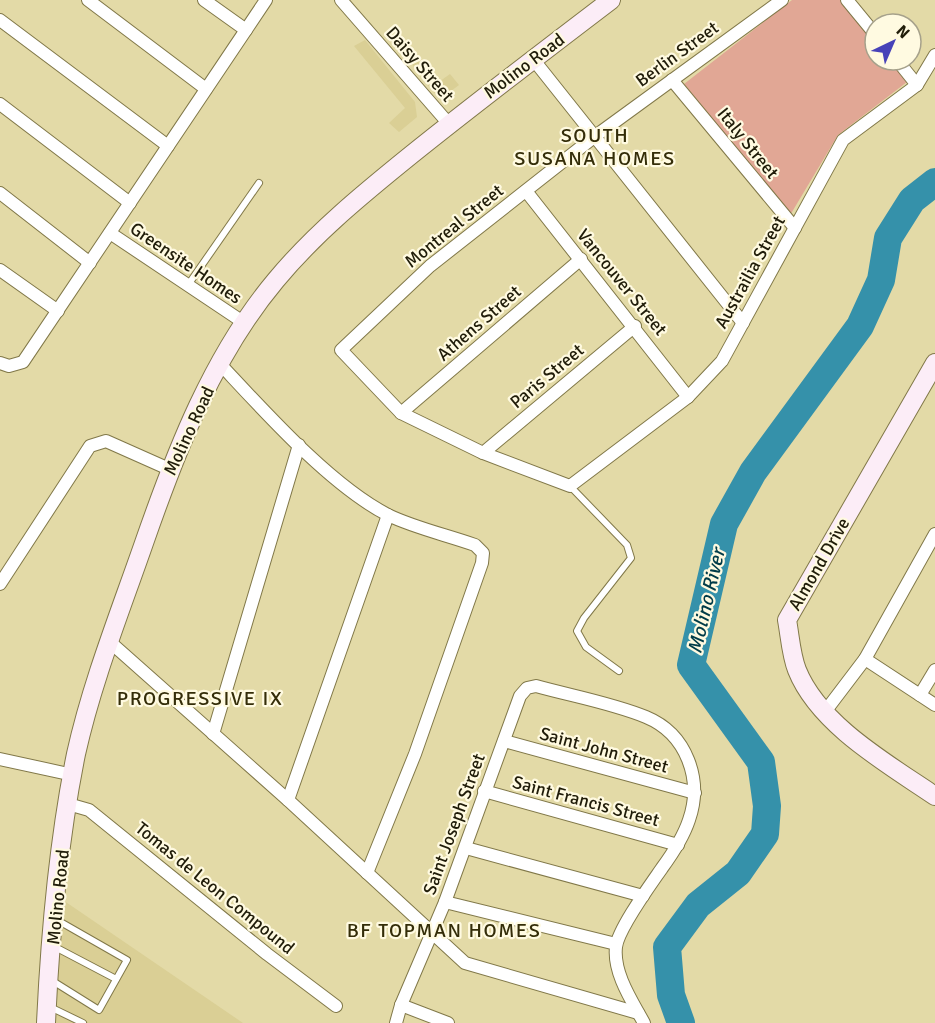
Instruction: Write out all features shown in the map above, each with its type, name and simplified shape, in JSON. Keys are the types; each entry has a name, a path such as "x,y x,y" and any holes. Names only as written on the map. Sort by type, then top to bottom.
{"main road":[{"name":"Molino Road","path":"47,1014 54,918 68,804 93,691 169,469 243,322 277,278 355,200 449,124 611,0"},
{"name":"Almond Drive","path":"935,363 787,620 797,670 824,712 876,756 935,796"}],"street":[{"path":"88,0 206,89"},
{"path":"204,0 246,30"},
{"path":"0,363 9,366 23,362 266,0"},
{"name":"Daisy Street","path":"341,0 449,124"},
{"name":"Berlin Street","path":"594,137 782,0"},
{"path":"847,0 863,19"},
{"path":"0,20 168,146"},
{"name":"Austrailia Street","path":"570,486 688,396 722,361 843,140 917,85 935,55"},
{"path":"533,60 743,323"},
{"path":"907,72 917,85"},
{"name":"Italy Street","path":"672,80 795,228"},
{"path":"0,104 130,203"},
{"name":"Montreal Street","path":"401,413 341,350 430,266 594,137"},
{"name":"Vancouver Street","path":"526,190 688,396"},
{"path":"0,193 90,263"},
{"name":"Greensite Homes","path":"110,233 243,322"},
{"name":"Athens Street","path":"401,413 581,259"},
{"path":"0,270 58,311"},
{"name":"Paris Street","path":"483,453 635,326"},
{"path":"221,365 299,445 351,491 388,515 475,545 483,553 482,564 416,754 367,873"},
{"path":"401,413 483,453 570,486"},
{"path":"0,584 90,446 106,441 169,469"},
{"path":"213,734 299,445"},
{"path":"288,800 388,515"},
{"path":"824,712 865,659 935,534"},
{"path":"110,642 288,800 465,963 641,1018"},
{"path":"865,659 935,705"},
{"path":"920,695 935,670"},
{"name":"Saint Joseph Street","path":"396,1023 401,1005 466,848 484,791 520,696 527,688 536,686 647,717 666,729 682,745 692,770 695,793"},
{"name":"Saint John Street","path":"504,741 695,793"},
{"path":"0,759 73,775"},
{"name":"Saint Francis Street","path":"484,791 678,845"},
{"path":"641,1018 616,962 616,944 643,896 678,845 689,820 695,793"},
{"name":"Tomas de Leon Compound","path":"68,804 89,810 267,954 336,1006"},
{"path":"466,848 643,896"},
{"path":"445,902 616,944"},
{"path":"401,1005 448,1023"}],"lane":[{"path":"188,286 259,183"},
{"path":"570,486 627,544 631,558 584,618 577,631 586,647 620,671"},
{"path":"50,980 99,1010 127,960 54,918"},
{"path":"52,945 116,979"},
{"path":"47,1014 83,1023"}],"shaded area":[{"path":"792,0 840,0 863,28 863,72 899,72 907,82 838,135 789,217 684,84"},
{"path":"398,34 436,84 450,74 459,85 443,97 433,92 392,38"},
{"path":"365,40 415,102 417,117 399,132 389,123 405,108 354,46"},
{"path":"57,896 243,1023 46,1023"}],"waterway":[{"name":"Molino River","path":"681,1023 671,995 667,947 698,905 738,873 765,834 767,806 761,762 691,665 724,524 753,472 860,326 881,280 888,238 912,200 935,182"}],"district":[{"name":"SOUTH SUSANA HOMES","path":"595,146"},
{"name":"PROGRESSIVE IX","path":"200,698"},
{"name":"BF TOPMAN HOMES","path":"444,930"}]}
